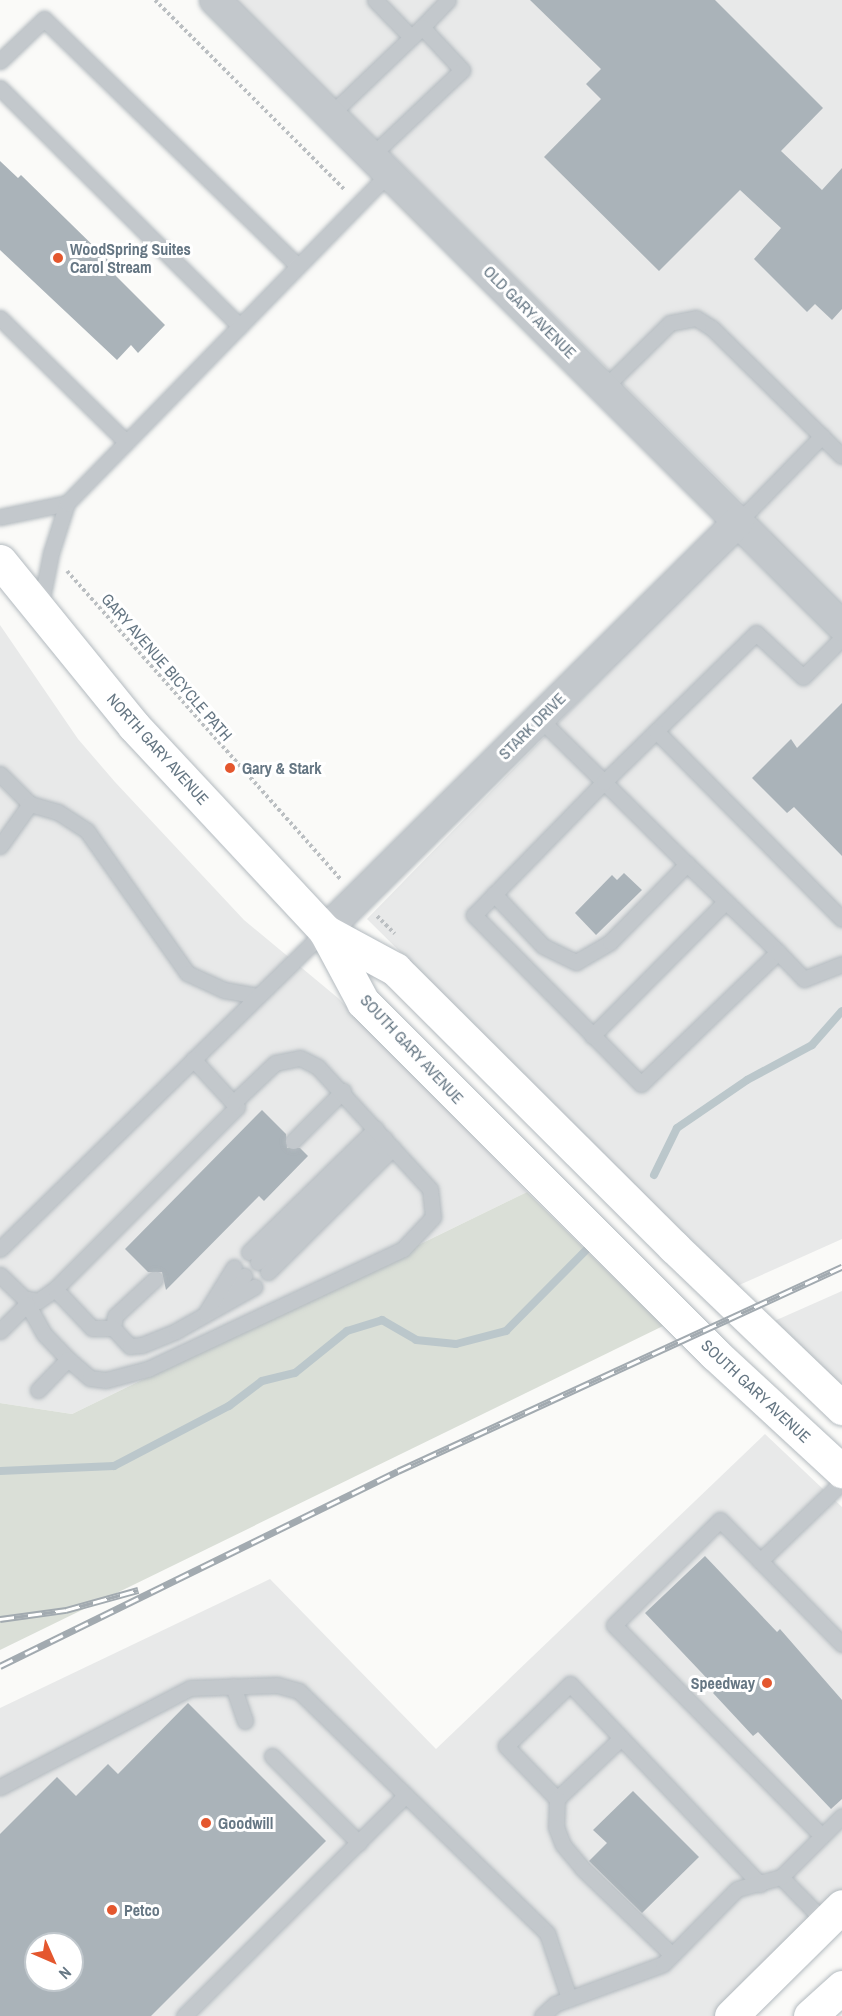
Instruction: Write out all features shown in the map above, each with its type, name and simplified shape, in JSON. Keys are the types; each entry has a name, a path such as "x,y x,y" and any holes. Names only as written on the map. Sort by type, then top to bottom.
{"street":[{"name":"OLD GARY AVENUE","path":"215,0 842,626"},
{"name":"STARK DRIVE","path":"324,931 739,521"},
{"name":"NORTH GARY AVENUE","path":"0,561 134,726 324,931"},
{"path":"324,931 395,969 682,1256 842,1408"},
{"name":"SOUTH GARY AVENUE","path":"324,931 363,1002 716,1354 842,1471"},
{"path":"731,2016 833,1914"},
{"path":"810,2016 842,1987"}],"lane":[{"path":"40,610 51,553 67,503 298,266 380,164 462,70 375,0"},
{"path":"330,115 448,0"},
{"path":"0,61 44,19 298,266"},
{"path":"0,88 240,326"},
{"path":"0,318 126,442"},
{"path":"605,387 670,323 696,318 712,328 842,456"},
{"path":"739,521 822,436"},
{"path":"0,517 67,503"},
{"path":"778,952 640,1084 474,915 604,782 756,633 803,677 842,638"},
{"path":"539,718 804,979 842,964"},
{"path":"656,731 842,919"},
{"path":"0,774 30,804 58,812 87,831 187,973 224,990 257,996"},
{"path":"0,846 30,804"},
{"path":"494,894 543,946 576,962 610,942 687,864"},
{"path":"592,1036 725,902"},
{"path":"0,1249 324,931"},
{"path":"0,1275 26,1301 44,1334 68,1359 90,1378 106,1380 148,1369 403,1249 433,1217 430,1190 318,1066 300,1058 287,1059 262,1074 235,1105 55,1289 38,1301 26,1301 0,1331"},
{"path":"193,1059 235,1105"},
{"path":"293,1141 339,1087"},
{"path":"384,1138 258,1262 384,1138"},
{"path":"55,1289 92,1328 112,1328 130,1346 142,1345 205,1314 244,1277"},
{"path":"112,1328 115,1316 155,1279"},
{"path":"38,1389 68,1359"},
{"path":"760,1561 842,1482"},
{"path":"822,1836 614,1625 720,1520 842,1644"},
{"path":"557,1799 506,1746 570,1684 760,1884"},
{"path":"0,1787 190,1688 277,1685 299,1691 547,1933 569,1998"},
{"path":"233,1686 245,1721"},
{"path":"621,1738 557,1799 556,1827 563,1845 582,1868 672,1955"},
{"path":"272,1756 359,1843"},
{"path":"184,2016 406,1796"},
{"path":"548,2014 569,1998 663,1964 737,1889 780,1877 842,1816"},
{"path":"780,1877 833,1914"}],"path":[{"path":"155,0 345,189"},
{"name":"GARY AVENUE BICYCLE PATH","path":"59,562 330,869"}],"shaded area":[{"path":"236,0 842,0 842,1239 737,1286 367,919 758,518"},
{"path":"0,625 78,739 115,782 244,920 338,998 527,1192 72,1414 0,1403"},
{"path":"527,1192 663,1326 0,1650 0,1403 72,1414"},
{"path":"842,1291 842,1386 772,1322"},
{"path":"765,1434 842,1507 842,1895 715,2016 0,2016 0,1708 270,1579 436,1749"}],"building":[{"path":"530,0 715,0 823,108 781,151 822,190 842,168 842,309 832,320 815,304 807,312 754,259 781,228 740,190 659,271 544,157 601,99 586,84 601,69"},
{"name":"WoodSpring Suites Carol Stream","path":"0,161 18,178 21,175 115,267 111,271 165,325 138,353 131,345 117,360 0,250"},
{"path":"842,703 842,856 794,807 787,813 752,778 791,739 797,748"},
{"path":"624,873 642,890 596,935 575,913 612,875 617,880"},
{"path":"262,1110 286,1134 287,1148 300,1148 308,1156 264,1201 259,1196 166,1290 162,1272 148,1272 125,1249"},
{"name":"Speedway","path":"705,1556 777,1632 780,1629 842,1700 842,1799 831,1809 758,1732 753,1736 713,1693 717,1689 645,1613"},
{"path":"188,1703 326,1841 151,2016 0,2016 0,1834 57,1777 76,1796 108,1764 118,1774"},
{"path":"633,1791 699,1857 642,1913 589,1861 607,1843 593,1830"}],"waterway":[{"path":"654,1175 677,1128 747,1080 812,1045 842,1011"},
{"path":"0,1471 114,1466 229,1406 262,1381 295,1373 347,1331 382,1320 416,1340 456,1344 506,1331 591,1245"}],"railway":[{"path":"0,1666 398,1471 842,1267"},
{"path":"0,1619 66,1610 138,1590"}],"place":[{"name":"WoodSpring Suites Carol Stream","path":"58,258"},
{"name":"Gary & Stark","path":"230,768"},
{"name":"Speedway","path":"767,1683"},
{"name":"Goodwill","path":"206,1823"},
{"name":"Petco","path":"112,1910"}]}
